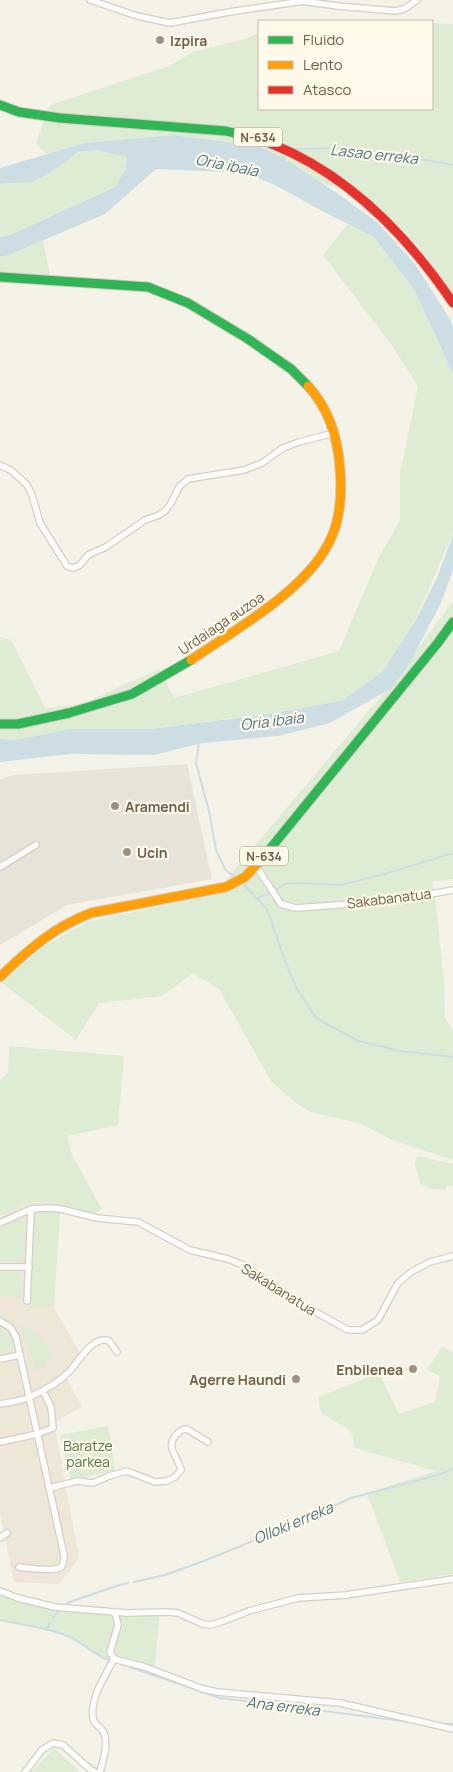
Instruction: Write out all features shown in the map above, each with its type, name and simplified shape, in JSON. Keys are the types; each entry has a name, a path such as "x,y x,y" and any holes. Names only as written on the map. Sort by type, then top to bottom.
{"main road":[{"name":"N-634","path":"0,105 19,112 60,118 226,132 250,135 272,142 328,174 354,192 377,213 420,259 453,304"},
{"name":"Urdaiaga auzoa","path":"0,277 148,288 173,296 195,308 289,368 304,381 320,402 331,423 338,444 341,472 340,505 333,533 325,550 298,584 284,596 186,664 132,694 69,713 18,724 0,724"},
{"name":"N-634","path":"0,977 39,940 72,920 91,913 226,887 240,880 256,866 438,644 453,622"}],"street":[{"path":"90,0 137,16 170,23 302,1 395,11 404,9 417,0"},
{"path":"0,465 12,471 27,485 40,523 67,566 73,568 80,565 88,555 106,547 145,520 162,514 179,487 188,479 244,470 262,463 283,448 334,433"},
{"path":"0,867 36,845"},
{"name":"Sakabanatua","path":"256,866 281,904 296,908 392,901 453,890"},
{"name":"Sakabanatua","path":"0,1223 31,1210 49,1208 97,1218 138,1222 190,1250 228,1259 243,1265 348,1330 362,1330 378,1320 398,1283 411,1272 430,1262 453,1256"},
{"path":"27,1301 31,1210"},
{"path":"0,1267 29,1267"},
{"path":"0,1321 14,1331 64,1555 62,1567 56,1570 19,1568"},
{"path":"0,1404 29,1397 67,1374 88,1348 95,1343 109,1341 117,1352"},
{"path":"0,1359 20,1355"},
{"path":"0,1442 37,1434 53,1428 51,1407 44,1395"},
{"path":"50,1488 77,1481 92,1483 126,1471 154,1482 167,1481 175,1478 181,1470 171,1446 178,1432 187,1429 208,1442"},
{"path":"0,1538 7,1533"},
{"path":"0,1591 18,1598 55,1607 115,1613 172,1612 210,1625 250,1611 298,1598 346,1595 453,1579"},
{"path":"115,1613 118,1625 110,1652 114,1659 145,1667 203,1689 217,1692 340,1704 453,1729"},
{"path":"25,1772 42,1750 53,1743 63,1745 91,1770 98,1772 106,1741 103,1730 92,1719 94,1703 99,1687 114,1659"}],"shaded area":[{"path":"187,764 212,879 67,905 0,945 0,779 14,775"},
{"path":"36,1202 60,1204 54,1307 80,1354 64,1373 82,1407 54,1422 79,1558 59,1584 14,1582 0,1513 0,1217"}],"green space":[{"path":"433,23 453,24 453,296 418,246 390,217 375,206 317,180 259,146 172,135 84,143 46,154 36,143 50,105 169,66 193,52 245,39 258,33 258,110 433,110"},
{"path":"97,150 127,156 126,168 115,187 10,235 0,237 0,184 33,182 56,169 78,152"},
{"path":"348,224 375,237 415,291 453,374 453,533 413,625 382,672 343,700 298,709 151,729 70,729 15,740 0,739 0,637 11,640 45,708 82,704 159,669 174,698 339,651 378,559 400,520 400,474 418,386 391,344 323,255"},
{"path":"43,240 51,280 0,277 0,256 6,256"},
{"path":"453,601 453,879 432,882 444,983 445,1018 453,1031 453,1160 392,1140 362,1124 311,1112 297,1104 271,1081 219,989 193,973 162,996 99,1003 76,1040 2,983 44,946 88,922 213,895 388,688"},
{"path":"9,1046 124,1056 118,1125 67,1136 72,1155 102,1209 95,1214 59,1204 37,1202 22,1206 0,1217 0,1081 8,1072"},
{"path":"418,1156 453,1164 453,1187 447,1185 445,1190 421,1185 415,1165"},
{"path":"39,1211 60,1213 54,1306 31,1305 34,1215"},
{"path":"25,1217 23,1262 0,1261 0,1229"},
{"path":"0,1272 22,1273 21,1297 0,1297"},
{"path":"19,1324 38,1333 53,1357 47,1361 46,1367 36,1371"},
{"path":"0,1325 10,1331 15,1339 12,1349 0,1353"},
{"path":"442,1347 453,1352 453,1574 400,1582 367,1493 436,1471 355,1448 351,1431 321,1413 318,1397 379,1373 399,1414 435,1402 440,1376 427,1370"},
{"name":"Baratze parkea","path":"108,1426 115,1470 71,1481 60,1435"},
{"path":"0,1591 55,1607 160,1612 154,1675 101,1658 71,1638 46,1630 0,1620"},
{"path":"54,1748 80,1772 31,1772"}],"water":[{"name":"Oria ibaia","path":"172,135 259,146 294,165 378,223 415,264 450,319 453,327 453,374 415,291 374,237 277,186 246,173 156,169 105,214 6,256 0,256 0,237 10,235 115,187 126,168 127,157 97,150 78,152 56,169 33,182 0,184 0,168 84,143"},
{"name":"Oria ibaia","path":"453,534 453,570 441,603 408,666 392,688 330,723 278,736 203,743 154,755 70,754 0,762 0,739 15,740 70,729 151,729 298,709 343,700 382,672 413,625 437,578"}],"waterway":[{"name":"Lasao erreka","path":"297,149 338,148 362,155 405,156 453,165"},
{"name":"Lasao erreka","path":"279,159 286,156"},
{"path":"199,743 196,763 209,811 216,850 225,869 234,877"},
{"path":"277,889 285,884 299,883 341,885 453,853"},
{"path":"243,884 267,909 297,989 316,1018 358,1041 401,1051 453,1057"},
{"path":"257,898 269,894"},
{"name":"Olloki erreka","path":"134,1582 165,1575 204,1561 302,1521 351,1498 441,1474 453,1469"},
{"name":"Olloki erreka","path":"67,1603 128,1583"},
{"name":"Olloki erreka","path":"53,1618 58,1612"},
{"name":"Ana erreka","path":"0,1620 46,1629 64,1635 109,1660"},
{"name":"Ana erreka","path":"46,1630 50,1623"},
{"name":"Ana erreka","path":"118,1663 220,1698 411,1722"},
{"name":"Ana erreka","path":"440,1724 453,1724"}],"traffic: fast":[{"path":"0,105 19,112 60,118 226,131 272,144"},
{"path":"0,277 148,287 188,303 248,339 291,369 308,386"},
{"path":"261,860 453,622"},
{"path":"0,724 18,724 69,713 132,694 191,660"}],"traffic: slow":[{"path":"191,660 250,621 290,590 322,555 332,536 339,512 341,495 337,446 327,414 308,386"},
{"path":"0,977 53,932 91,913 226,887 245,877 261,860"}],"traffic: jam":[{"path":"272,144 326,172 374,210 416,254 453,303"}],"place":[{"name":"Izpira","path":"160,40"},
{"name":"Aramendi","path":"115,806"},
{"name":"Ucin","path":"127,852"},
{"name":"Enbilenea","path":"413,1369"},
{"name":"Agerre Haundi","path":"296,1379"}]}
